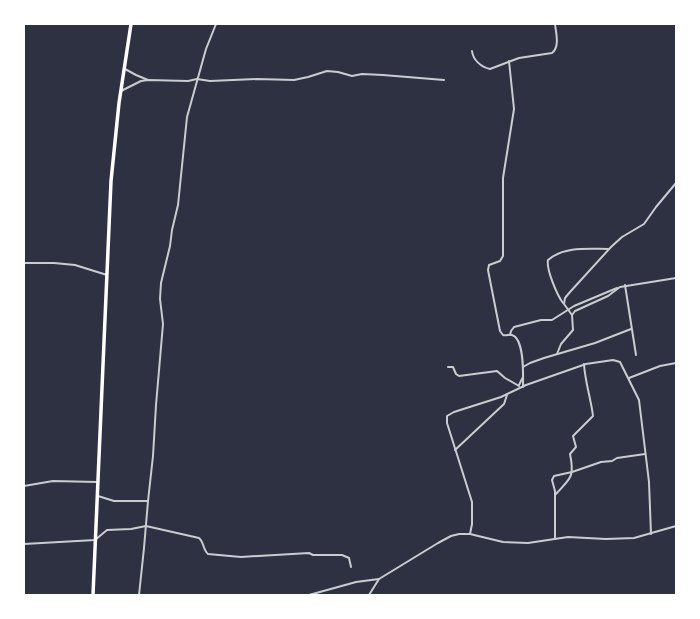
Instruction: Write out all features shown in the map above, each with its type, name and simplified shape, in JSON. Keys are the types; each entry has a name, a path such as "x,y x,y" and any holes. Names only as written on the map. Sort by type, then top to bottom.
{"highway":[{"path":"93,595 112,168 120,92 131,24"}],"street":[{"path":"139,595 153,456 162,324 160,299 161,283 178,205 187,117 197,80 216,24"},
{"path":"472,52 475,59 486,68 495,68 509,61 552,53 556,50 557,45 555,24"},
{"path":"509,61 514,109 503,178 503,256 500,261 489,265 488,270 500,331 503,335 515,336 522,354 523,387"},
{"path":"124,68 148,80"},
{"path":"120,92 141,81 148,80 294,80 327,71 352,76 362,74 444,80"},
{"path":"564,304 565,298 609,249 622,237 644,224 676,183"},
{"path":"557,354 561,344 573,330 572,315 558,296 547,266 548,260 570,250 609,249"},
{"path":"24,263 75,265 107,274"},
{"path":"510,335 514,327 541,320 552,320 582,302 618,288 676,278"},
{"path":"625,286 636,355"},
{"path":"572,315 575,311 608,296 618,288"},
{"path":"523,367 530,363 631,329"},
{"path":"470,534 472,524 472,502 447,423 447,416 454,412 508,394 584,364 618,360 629,378 639,400 649,482 651,534"},
{"path":"629,378 660,366 676,363"},
{"path":"555,495 568,480 572,472 570,454 576,447 573,436 594,416 585,376 584,364"},
{"path":"448,367 454,367 456,374 459,376 497,372 518,386"},
{"path":"516,390 523,376"},
{"path":"455,450 504,404 508,394"},
{"path":"555,539 555,495 552,480 554,476 572,472 601,462 645,454"},
{"path":"24,486 53,481 97,482"},
{"path":"97,496 114,502 148,502"},
{"path":"24,544 95,540 108,530 133,529 146,526 199,538 208,554 228,555 234,557 309,553 313,555 342,555 349,558 351,568"},
{"path":"309,595 361,581 379,579 451,536 459,534 470,534 486,539 512,543 528,543 568,538 634,538 676,526"},
{"path":"369,595 379,579"}]}
